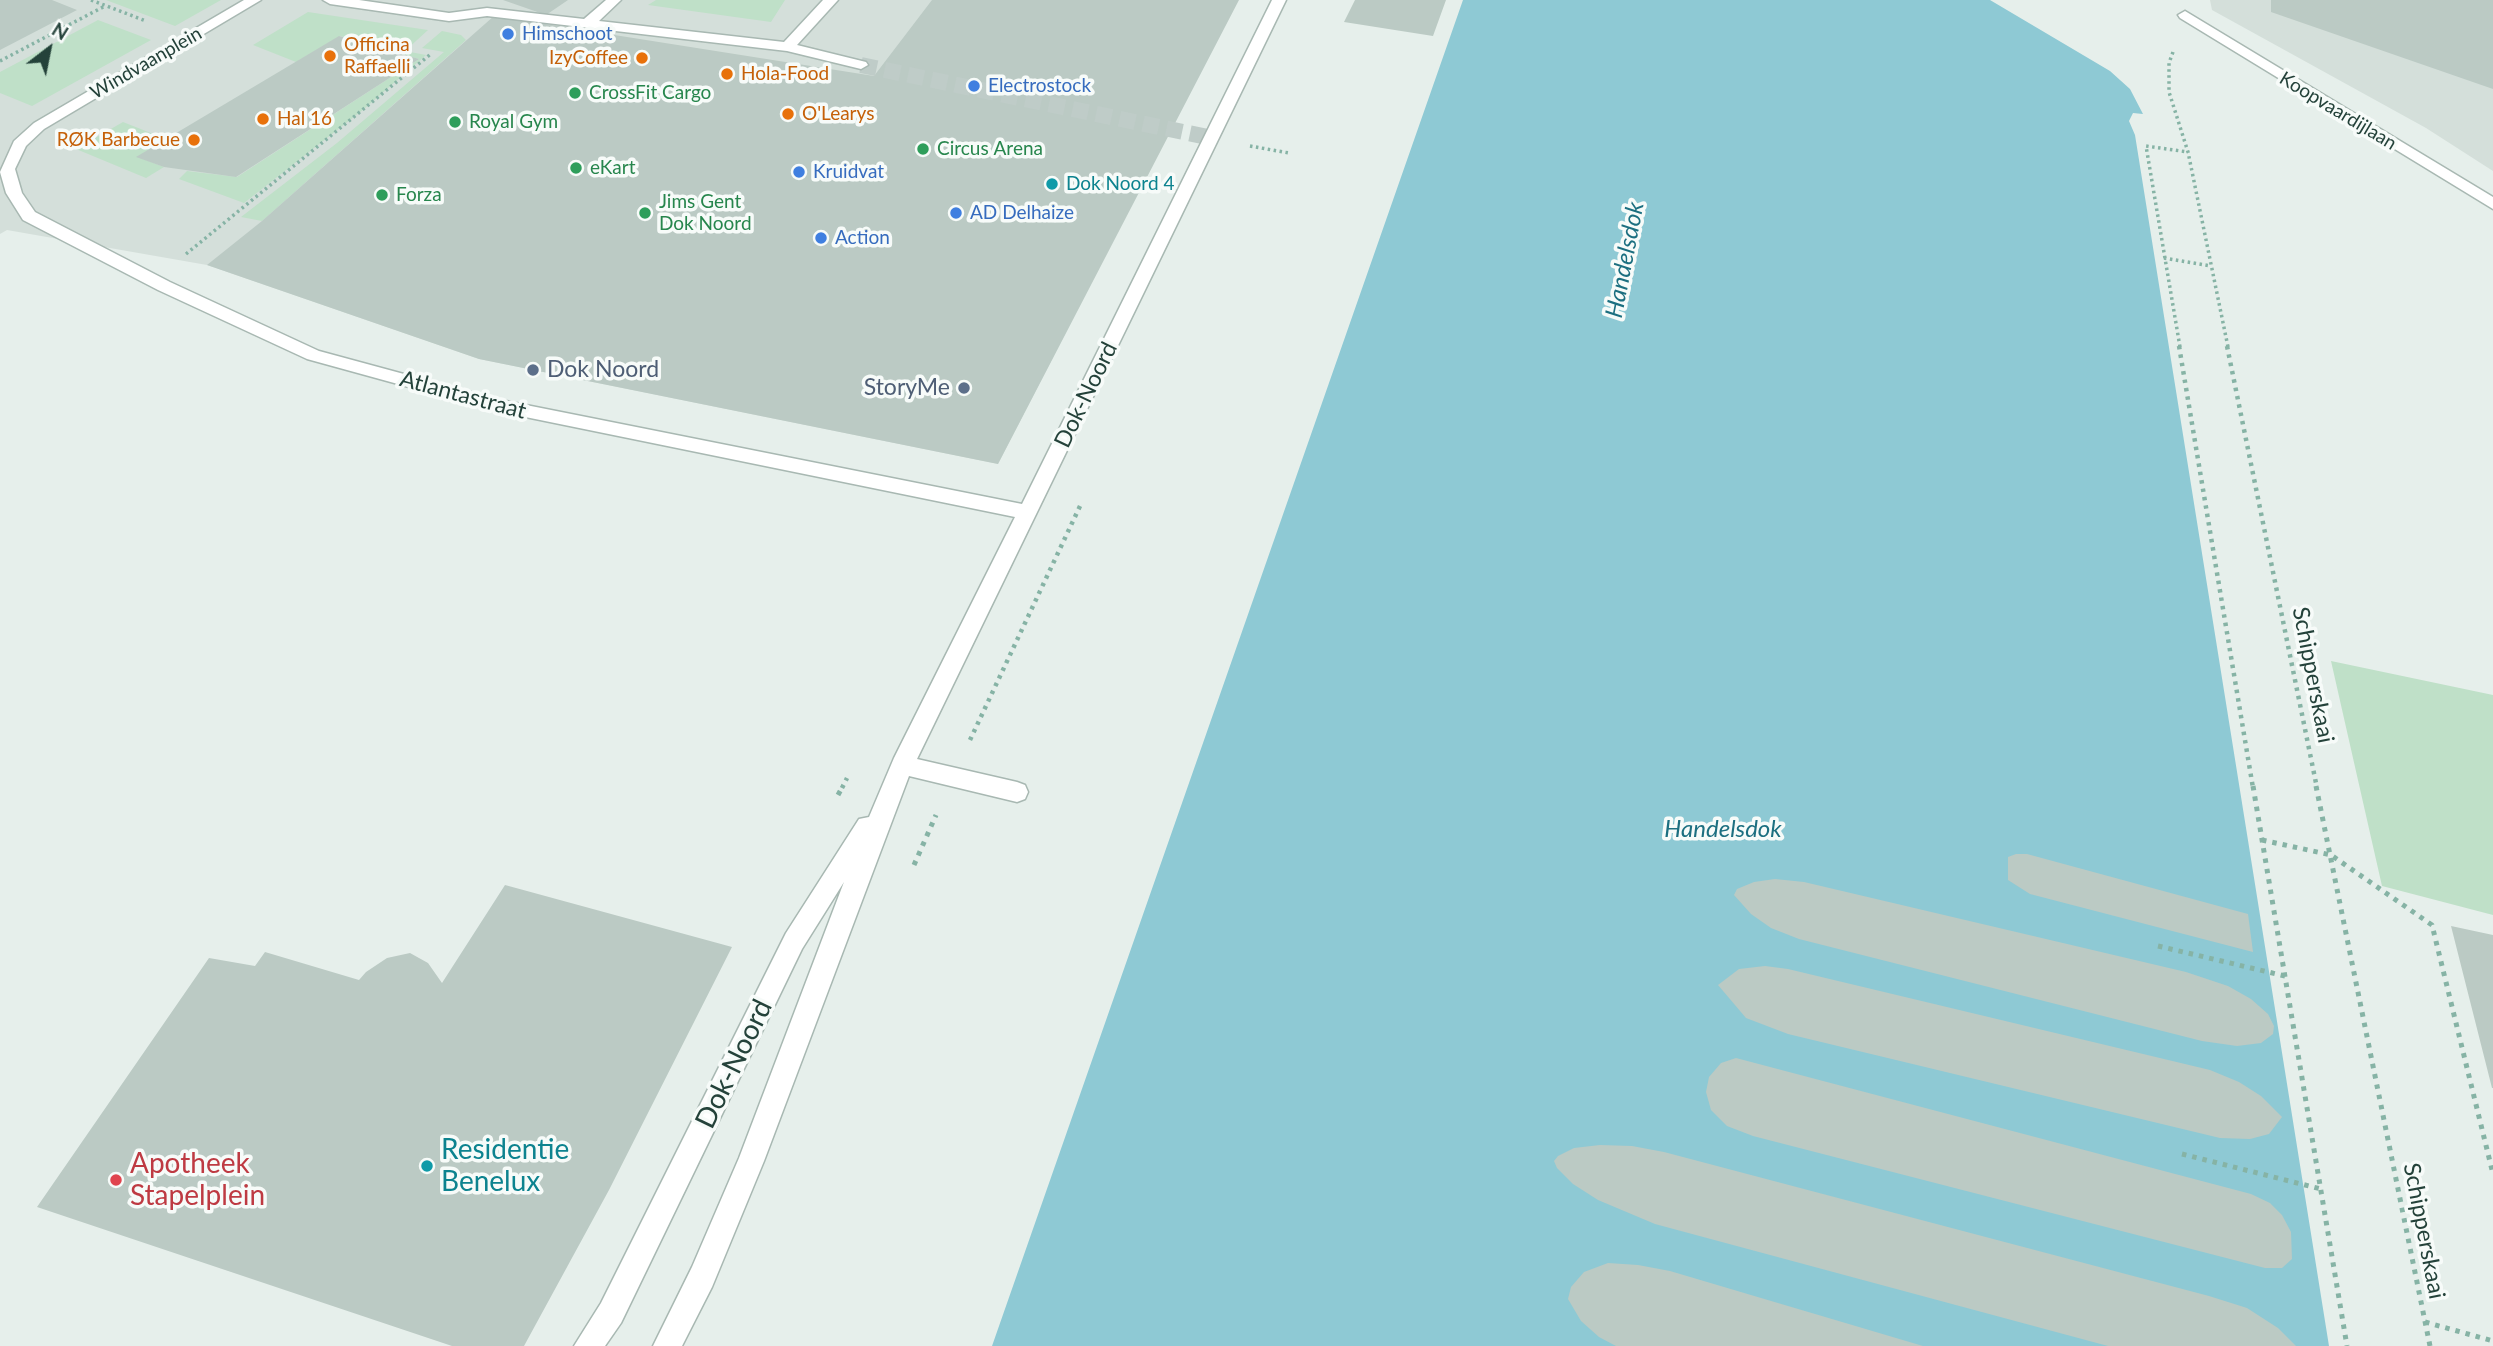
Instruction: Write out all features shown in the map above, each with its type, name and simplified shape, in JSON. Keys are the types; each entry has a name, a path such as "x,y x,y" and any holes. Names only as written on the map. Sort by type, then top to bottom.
{"street":[{"name":"Windvaanplein","path":"38,126 254,0"},
{"path":"330,0 449,17 487,12 787,47 861,65"},
{"path":"485,0 544,19"},
{"path":"587,24 614,0"},
{"path":"787,47 831,0"},
{"name":"Dok-Noord","path":"667,1346 702,1277 751,1161 891,789 1279,0"},
{"name":"Koopvaardijlaan","path":"2185,15 2493,204"},
{"name":"Atlantastraat","path":"38,126 19,144 7,169 7,197 29,216 152,280 313,355 496,405 1028,512"},
{"path":"902,765 1017,792"},
{"name":"Dok-Noord","path":"588,1346 611,1313 794,941 891,789"}],"path":[{"path":"92,0 188,38"},
{"path":"0,61 105,6"},
{"name":"Schipperskaai","path":"2185,15 2169,63 2169,92 2188,152 2430,1346"},
{"path":"152,280 234,217 434,53 413,50 449,17"},
{"path":"1252,133 1247,145 1289,153"},
{"path":"2188,152 2146,146 2347,1346"},
{"path":"2164,258 2211,266"},
{"path":"913,866 1084,497"},
{"path":"2262,840 2331,855 2432,925 2493,1170"},
{"path":"2158,946 2285,976"},
{"path":"2182,1154 2320,1189"},
{"path":"2425,1322 2493,1340"}],"shaded area":[{"name":"Dok Noord","path":"0,0 1237,0 998,464 479,359 207,265 7,230 0,234"},
{"path":"2210,0 2493,0 2493,171 2426,128 2212,10"}],"green space":[{"path":"106,0 221,0 175,26"},
{"path":"656,0 785,0 771,22 648,5"},
{"path":"308,12 428,30 405,51 426,55 364,109 244,203 179,179 187,171 237,177 419,59 340,36 296,62 253,45"},
{"path":"98,20 151,40 32,106 0,93 0,72"},
{"path":"442,31 461,35 466,40 262,221 241,217 337,143 444,52 422,48"},
{"path":"123,122 166,139 138,157 164,167 146,178 76,149"},
{"path":"2331,661 2493,695 2493,915 2382,886"}],"water":[{"name":"Handelsdok","path":"1463,0 1990,0 2110,71 2130,89 2143,114 2133,113 2129,121 2135,135 2329,1346 992,1346"}],"building":[{"path":"0,0 52,0 77,10 0,50"},
{"path":"503,0 568,0 546,15"},
{"name":"Dok Noord","path":"932,0 1239,0 998,464 479,359 207,265 262,221 494,16 874,76"},
{"path":"1355,0 1446,0 1433,36 1344,22"},
{"path":"2271,0 2493,0 2493,89 2271,12"},
{"name":"Hal 16","path":"339,36 419,59 236,177 164,167 136,157"},
{"path":"2027,854 2248,914 2253,952 2030,894 2008,880 2008,857"},
{"path":"1775,879 1804,882 2186,972 2228,986 2251,999 2268,1014 2274,1026 2273,1034 2261,1043 2237,1046 2202,1041 1799,939 1771,928 1751,914 1734,895 1737,889 1754,882"},
{"path":"505,885 732,947 609,1190 524,1346 452,1346 37,1207 209,958 255,966 265,952 359,980 387,958 410,953 428,963 442,983"},
{"path":"2451,926 2493,935 2493,1088 2492,1088"},
{"path":"1765,966 1788,969 2210,1070 2239,1082 2261,1096 2282,1117 2269,1134 2250,1139 2220,1138 1788,1034 1746,1018 1718,985 1739,969"},
{"path":"1736,1058 2251,1194 2270,1203 2282,1215 2291,1232 2292,1259 2282,1268 2265,1268 1753,1136 1727,1126 1711,1110 1706,1092 1709,1077 1721,1063"},
{"path":"1600,1145 1632,1146 1664,1152 2209,1296 2247,1308 2278,1328 2296,1346 2108,1346 1655,1224 1598,1200 1573,1184 1557,1168 1554,1161 1558,1156 1574,1148"},
{"path":"1608,1263 1670,1271 1923,1346 1616,1346 1599,1337 1581,1321 1568,1299 1571,1287 1584,1272"}],"tunnel":[{"path":"861,65 1212,138"}],"place":[{"name":"Himschoot","path":"508,34"},
{"name":"Officina Raffaelli","path":"330,56"},
{"name":"IzyCoffee","path":"642,58"},
{"name":"Hola-Food","path":"727,74"},
{"name":"Electrostock","path":"974,86"},
{"name":"CrossFit Cargo","path":"575,93"},
{"name":"O'Learys","path":"788,114"},
{"name":"Hal 16","path":"263,119"},
{"name":"Royal Gym","path":"455,122"},
{"name":"RØK Barbecue","path":"194,140"},
{"name":"Circus Arena","path":"923,149"},
{"name":"eKart","path":"576,168"},
{"name":"Kruidvat","path":"799,172"},
{"name":"Dok Noord 4","path":"1052,184"},
{"name":"Forza","path":"382,195"},
{"name":"Jims Gent Dok Noord","path":"645,213"},
{"name":"AD Delhaize","path":"956,213"},
{"name":"Action","path":"821,238"},
{"name":"Dok Noord","path":"533,370"},
{"name":"StoryMe","path":"964,388"},
{"name":"Residentie Benelux","path":"427,1166"},
{"name":"Apotheek Stapelplein","path":"116,1180"}]}
